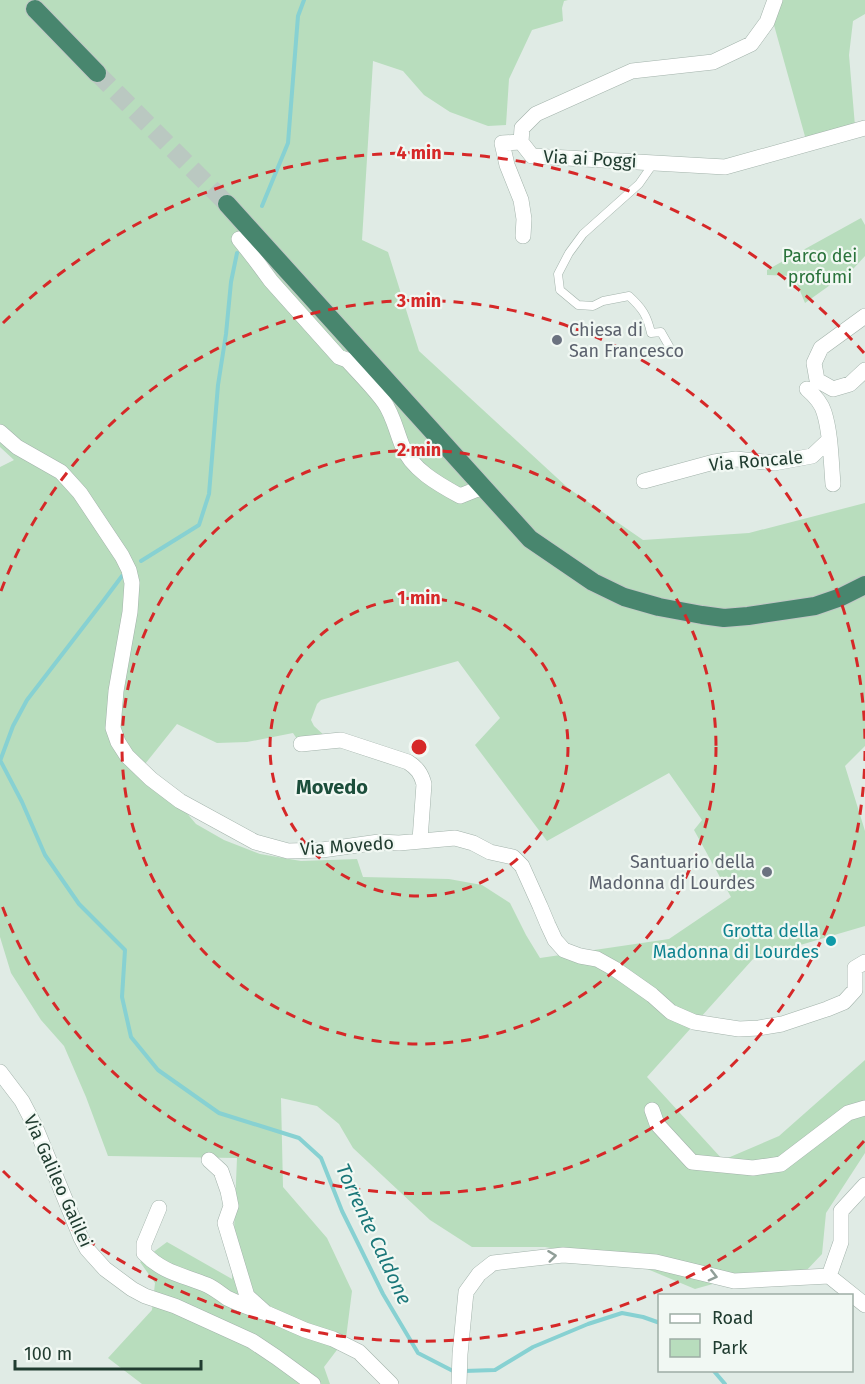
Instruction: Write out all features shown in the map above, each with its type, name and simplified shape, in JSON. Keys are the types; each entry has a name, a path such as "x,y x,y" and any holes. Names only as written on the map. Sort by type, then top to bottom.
{"highway":[{"path":"35,9 97,73"},
{"path":"227,204 530,538 593,582 624,597 659,607 724,618 815,606 865,585"}],"street":[{"name":"Via ai Poggi","path":"774,0 767,22 751,44 713,62 632,71 536,114 522,128 521,142 532,156 725,167 865,128"},
{"path":"521,142 502,143 507,165 521,200 524,219 523,236"},
{"path":"239,239 271,281 339,357 347,360 385,403 403,447 414,464 435,482 460,496 485,488"},
{"path":"833,484 824,410 815,390 817,380 814,363 821,348 865,316"},
{"path":"815,390 833,389 850,384 865,370"},
{"name":"Via Movedo","path":"0,432 17,447 61,472 80,493 129,570 132,583 130,612 116,691 113,728 127,756 180,801 255,842 288,851 322,850 379,842 399,843 455,838 473,843 490,852 513,857 522,866 551,933 564,950 597,959 652,995 671,1012 694,1022 739,1029 759,1028 827,1009 844,1002 855,990 855,968 865,962"},
{"name":"Via Roncale","path":"644,481 714,462 736,459 774,462 812,456 829,441"},
{"path":"301,744 341,740 408,762 416,767 424,784 420,840"},
{"name":"Via Galileo Galilei","path":"0,1072 23,1103 35,1126 81,1238 87,1249 105,1269 145,1296 175,1306 252,1341 313,1384"},
{"path":"652,1110 657,1124 692,1162 753,1168 781,1164 848,1113 865,1108"},
{"path":"209,1160 221,1171 228,1191 231,1206 225,1223 247,1296 266,1313"},
{"path":"829,1276 840,1242 842,1211 865,1185"},
{"path":"159,1208 144,1244 144,1252 153,1262 209,1285 245,1307 333,1339 359,1352 391,1384"},
{"path":"459,1384 466,1292 479,1274 494,1263 563,1255 656,1262 734,1281 829,1276 851,1294"},
{"path":"853,1295 865,1305"}],"lane":[{"path":"654,163 639,184 583,234 569,252 558,274 560,290 578,305 593,306 603,301 628,296 640,307 649,323 651,333 661,332 669,346"}],"green space":[{"path":"0,0 568,0 564,1 562,8 563,21 532,30 509,79 506,125 488,126 450,112 424,95 403,71 373,61 362,240 388,252 419,351 568,488 643,540 749,533 865,503 865,746 845,766 865,831 865,926 753,959 647,1077 723,1160 779,1136 865,1060 865,1153 826,1213 822,1254 805,1272 782,1279 755,1272 695,1289 633,1263 545,1247 472,1247 430,1220 353,1148 339,1124 317,1106 281,1098 283,1187 327,1238 352,1291 346,1338 324,1367 330,1384 142,1384 108,1358 152,1310 155,1283 140,1262 167,1242 232,1279 237,1158 108,1156 64,1046 41,1020 11,973 0,937 0,467 14,460 0,447","holes":["458,661 500,718 475,745 547,841 669,773 702,820 694,830 731,897 669,939 540,958 510,903 482,885 449,879 363,877 357,859 301,861 260,854 224,840 196,824 145,764 177,724 217,743 247,742 293,733 297,739 326,737 311,720 321,700"]},
{"path":"767,0 865,0 865,14 853,21 849,55 855,126 806,140"},
{"name":"Parco dei profumi","path":"861,218 865,225 865,256 854,268 805,303 794,276 767,275 767,270"}],"waterway":[{"path":"262,206 288,143 298,16 304,0"},
{"path":"141,561 199,525 209,494 218,385 231,282 237,253"},
{"path":"0,761 13,726 27,700 122,576"},
{"name":"Torrente Caldone","path":"0,760 22,802 45,855 79,904 125,950 122,997 131,1037 158,1070 219,1113 299,1138 321,1158 342,1211 383,1294 418,1353 456,1371"},
{"name":"Torrente Caldone","path":"464,1371 495,1370 533,1347 588,1324 622,1313 658,1322"},
{"name":"Torrente Caldone","path":"715,1372 725,1384"}],"tunnel":[{"path":"97,73 227,204"}],"place":[{"name":"Chiesa di San Francesco","path":"557,340"},
{"name":"Santuario della Madonna di Lourdes","path":"767,872"},
{"name":"Grotta della Madonna di Lourdes","path":"831,941"}],"district":[{"name":"Movedo","path":"332,787"}]}
